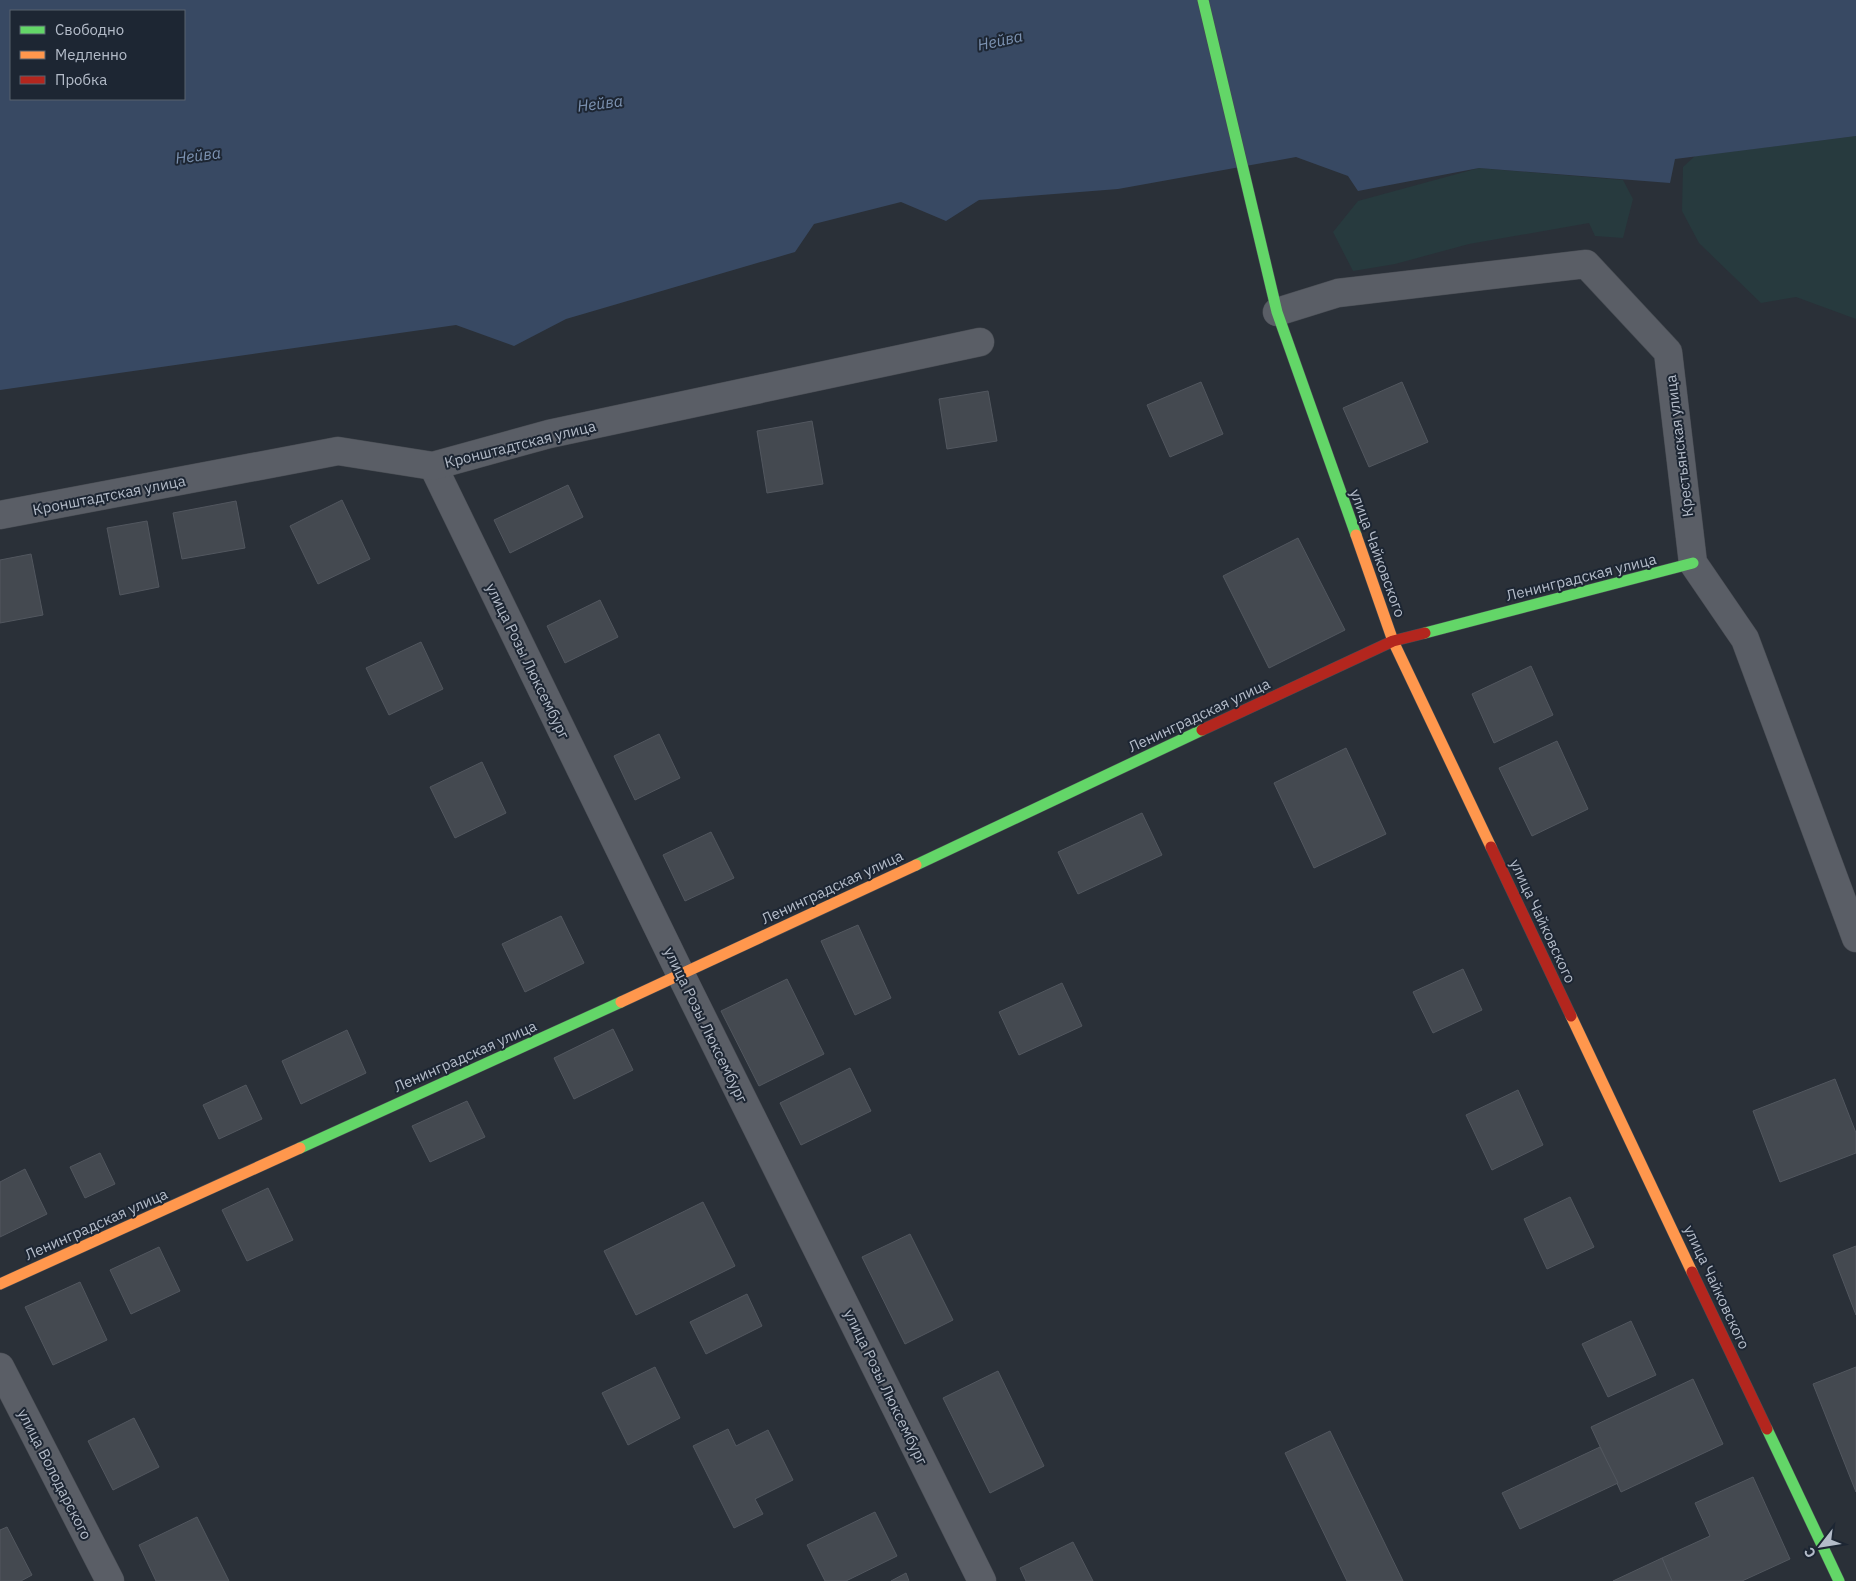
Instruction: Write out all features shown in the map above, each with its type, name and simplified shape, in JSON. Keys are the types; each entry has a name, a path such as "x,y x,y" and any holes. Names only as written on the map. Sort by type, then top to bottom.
{"street":[{"name":"улица Чайковского","path":"1203,0 1276,312 1394,641 1839,1581"},
{"name":"Крестьянская улица","path":"1276,312 1338,293 1586,264 1668,352 1693,564 1744,639 1856,938"},
{"name":"Кронштадтская улица","path":"0,515 338,452 433,466 549,434 980,342"},
{"name":"улица Розы Люксембург","path":"433,466 680,974 982,1581"},
{"name":"Ленинградская улица","path":"0,1284 680,974 1394,641 1693,564"},
{"name":"улица Володарского","path":"0,1367 110,1581"},
{"path":"1845,1581 1856,1575"}],"green space":[{"path":"1856,136 1856,319 1796,297 1761,303 1699,243 1682,211 1683,167 1695,156"},
{"path":"1479,168 1623,180 1633,199 1623,238 1595,236 1589,223 1469,244 1395,264 1353,271 1333,232 1358,201"}],"water":[{"name":"Нейва","path":"0,0 1856,0 1856,136 1675,159 1670,183 1479,168 1358,191 1348,176 1296,157 1118,189 979,200 946,221 901,202 814,224 795,252 566,319 514,346 456,325 0,390"}],"building":[{"path":"1201,382 1223,434 1170,457 1147,405"},
{"path":"1402,382 1428,442 1369,467 1343,408"},
{"path":"988,391 997,441 947,449 939,399"},
{"path":"812,421 823,484 767,493 757,431"},
{"path":"568,485 583,517 510,553 494,520"},
{"path":"342,500 370,559 318,584 290,526"},
{"path":"236,501 245,548 182,559 173,513"},
{"path":"147,521 159,587 120,595 107,528"},
{"path":"1298,538 1345,630 1269,668 1223,576"},
{"path":"31,554 43,615 0,623 0,560"},
{"path":"600,600 618,637 565,663 547,626"},
{"path":"421,642 443,689 389,715 366,668"},
{"path":"1531,666 1553,715 1494,743 1472,694"},
{"path":"659,734 680,778 635,800 614,756"},
{"path":"1557,741 1588,809 1532,836 1499,768"},
{"path":"1346,748 1386,834 1314,868 1274,783"},
{"path":"482,762 506,813 455,838 430,787"},
{"path":"1142,813 1162,855 1078,894 1058,852"},
{"path":"711,832 734,878 685,901 663,855"},
{"path":"561,916 584,963 525,992 502,944"},
{"path":"858,925 891,998 855,1015 821,941"},
{"path":"1463,969 1482,1010 1433,1033 1413,992"},
{"path":"787,979 824,1054 759,1086 721,1011"},
{"path":"1062,983 1082,1026 1019,1055 999,1012"},
{"path":"613,1029 633,1070 574,1099 554,1058"},
{"path":"347,1030 366,1073 301,1104 282,1061"},
{"path":"850,1068 871,1111 801,1145 780,1103"},
{"path":"1835,1079 1856,1133 1856,1153 1780,1182 1753,1111"},
{"path":"246,1085 262,1119 219,1139 203,1105"},
{"path":"1518,1090 1543,1145 1492,1170 1466,1115"},
{"path":"467,1101 485,1137 430,1162 412,1126"},
{"path":"100,1153 115,1184 85,1198 70,1167"},
{"path":"25,1169 47,1214 0,1237 0,1182"},
{"path":"268,1188 293,1240 247,1261 222,1210"},
{"path":"1570,1197 1594,1247 1547,1269 1524,1219"},
{"path":"703,1202 735,1266 636,1315 604,1251"},
{"path":"910,1234 953,1320 905,1344 862,1257"},
{"path":"1856,1246 1856,1315 1833,1255"},
{"path":"159,1247 180,1291 131,1314 110,1270"},
{"path":"80,1282 107,1340 53,1365 25,1307"},
{"path":"747,1294 762,1326 706,1354 690,1322"},
{"path":"1631,1321 1656,1375 1608,1397 1582,1344"},
{"path":"655,1367 680,1418 628,1445 602,1393"},
{"path":"1856,1367 1856,1492 1813,1384"},
{"path":"998,1371 1044,1466 990,1493 943,1398"},
{"path":"1693,1379 1723,1444 1621,1492 1591,1427"},
{"path":"134,1418 159,1467 113,1490 88,1441"},
{"path":"728,1429 736,1446 768,1430 793,1480 755,1499 763,1514 734,1528 693,1446"},
{"path":"1330,1431 1403,1581 1347,1581 1285,1453"},
{"path":"1600,1447 1618,1483 1520,1529 1502,1493"},
{"path":"1753,1477 1790,1559 1742,1581 1672,1581 1662,1558 1710,1536 1695,1503"},
{"path":"875,1512 897,1556 846,1581 825,1581 807,1545"},
{"path":"197,1517 229,1581 156,1581 139,1545"},
{"path":"7,1527 32,1575 21,1581 0,1581 0,1530"},
{"path":"1073,1542 1093,1581 1026,1581 1020,1568"},
{"path":"1662,1558 1672,1581 1613,1581"},
{"path":"906,1573 909,1581 891,1581"}],"traffic: fast":[{"path":"1203,0 1277,312 1356,535"},
{"path":"1425,633 1693,563"},
{"path":"916,865 1202,730"},
{"path":"300,1148 621,1002"},
{"path":"1767,1429 1839,1581"}],"traffic: slow":[{"path":"1356,535 1393,641 1491,847"},
{"path":"621,1002 916,865"},
{"path":"1571,1016 1692,1272"},
{"path":"0,1284 300,1148"}],"traffic: jam":[{"path":"1202,730 1393,641 1425,633"},
{"path":"1491,847 1571,1016"},
{"path":"1692,1272 1767,1429"}]}
